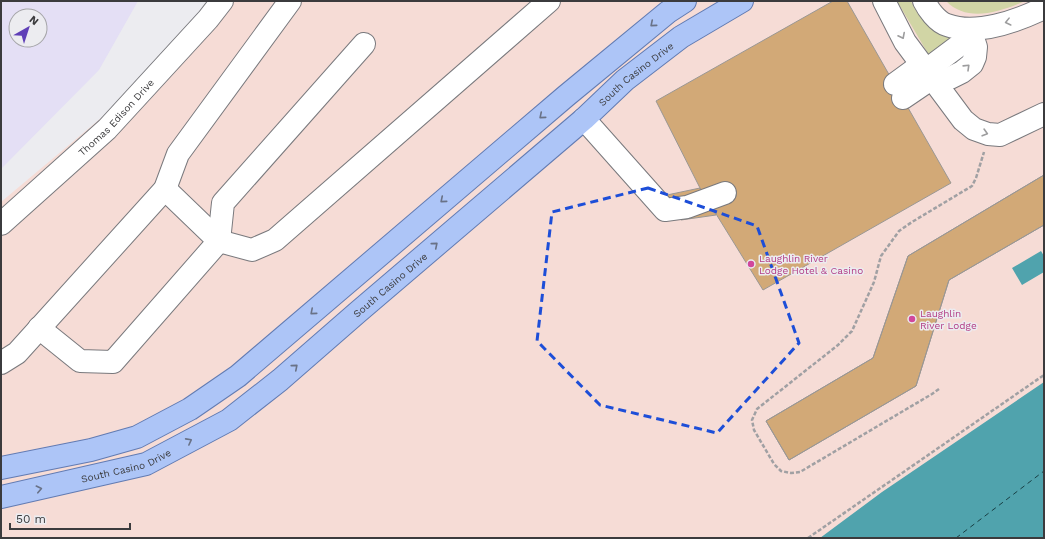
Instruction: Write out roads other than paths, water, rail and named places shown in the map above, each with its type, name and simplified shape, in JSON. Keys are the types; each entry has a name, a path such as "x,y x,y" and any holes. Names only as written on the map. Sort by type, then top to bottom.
{"main road":[{"path":"1,466 91,450 137,437 190,409 238,376 566,96 668,12 684,1"},
{"name":"South Casino Drive","path":"1,497 146,464 228,420 280,380 584,119 625,80 681,37 742,1"},
{"path":"566,96 584,119"},
{"path":"338,291 358,312"}],"street":[{"name":"Thomas Edison Drive","path":"1,224 107,129 208,19 222,1"},
{"path":"1,363 17,353 165,190 178,154 290,1"},
{"path":"165,190 219,241 252,250 275,240 549,1"},
{"path":"884,1 905,42 926,72 962,120 974,129 988,134 1000,135 1044,114"},
{"path":"924,1 934,15 946,25 970,29 1015,20 1044,8"},
{"path":"899,91 926,72 966,39 970,29"},
{"path":"39,328 80,361 113,362 219,241 223,203 364,44"},
{"path":"584,119 665,210 687,207 725,193"}],"water":[{"path":"1041,251 1044,256 1044,272 1022,285 1012,268"},
{"path":"1044,382 1044,538 820,538 882,492"}],"place":[{"name":"Laughlin River Lodge Hotel & Casino","path":"751,264"},
{"name":"Laughlin River Lodge","path":"912,319"}]}
